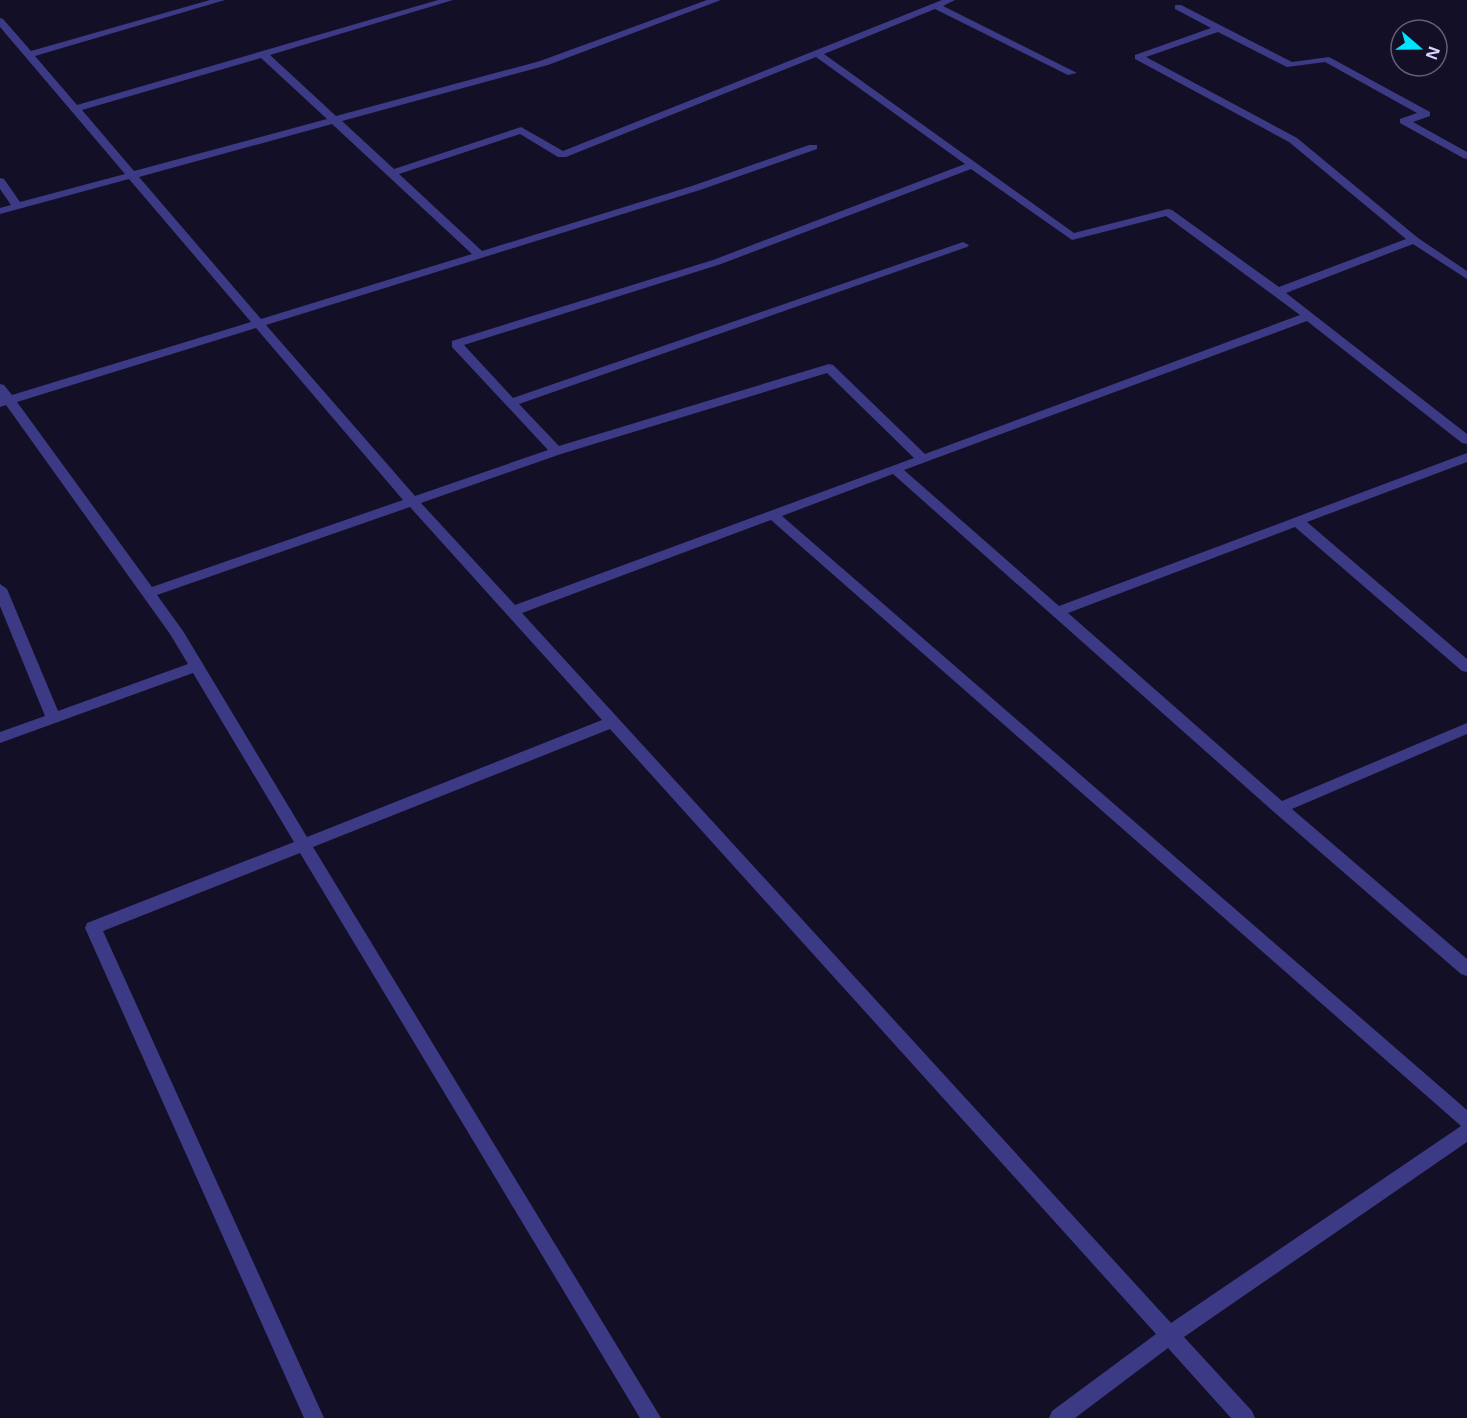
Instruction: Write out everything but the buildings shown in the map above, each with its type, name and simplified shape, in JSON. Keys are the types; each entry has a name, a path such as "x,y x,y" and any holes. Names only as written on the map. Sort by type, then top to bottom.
{"street":[{"path":"29,55 220,0"},
{"path":"75,109 448,0"},
{"path":"0,211 544,63 716,0"},
{"path":"393,173 521,130 562,155 950,0"},
{"path":"1194,0 1178,7 1290,65 1326,59 1426,114 1404,121 1467,156"},
{"path":"935,6 1072,73"},
{"path":"0,21 413,503 1245,1418"},
{"path":"1219,28 1138,57 1293,140 1414,240 1467,276"},
{"path":"817,53 1072,237 1168,212 1278,292 1467,440"},
{"path":"263,54 480,255"},
{"path":"651,1418 197,666 149,593 3,397 259,324 696,188 813,147"},
{"path":"556,451 456,344 717,262 973,165"},
{"path":"0,181 17,206"},
{"path":"1278,292 1414,240"},
{"path":"511,403 963,245"},
{"path":"512,611 1309,316"},
{"path":"149,593 413,503 556,451 829,368 923,459"},
{"path":"1057,612 1467,457"},
{"path":"895,469 1280,808 1467,969"},
{"path":"772,514 1467,1121"},
{"path":"1296,521 1467,667"},
{"path":"0,589 52,718"},
{"path":"0,738 197,666"},
{"path":"314,1418 93,928 612,722"},
{"path":"1280,808 1467,728"},
{"path":"1059,1418 1170,1335 1467,1132"}]}
